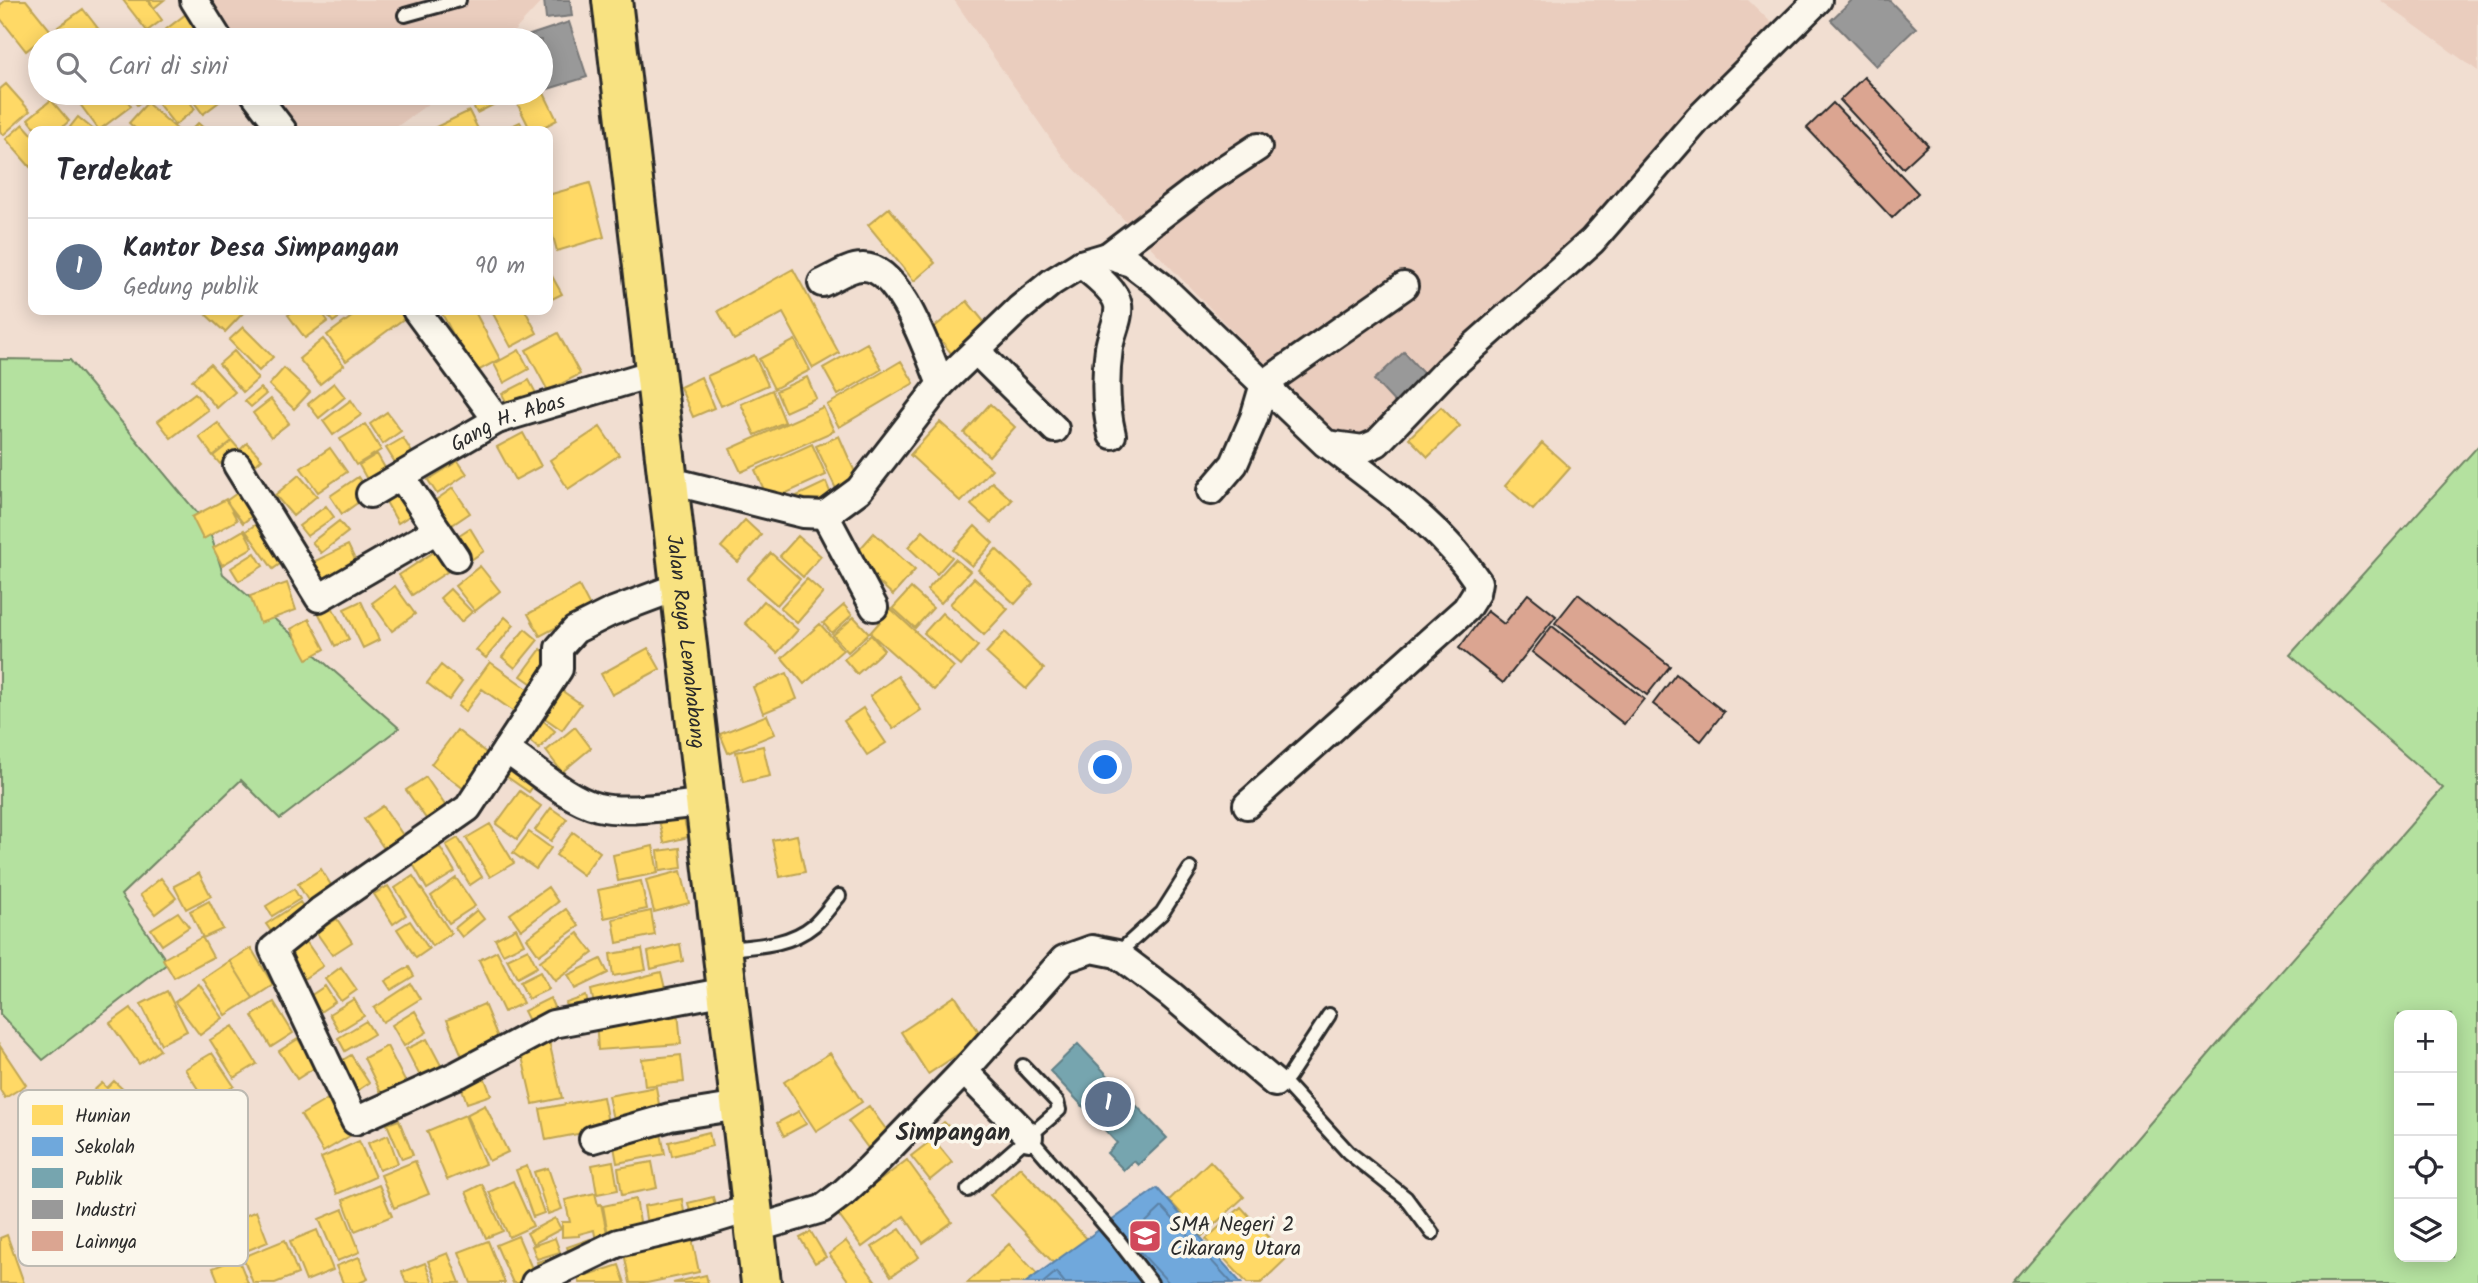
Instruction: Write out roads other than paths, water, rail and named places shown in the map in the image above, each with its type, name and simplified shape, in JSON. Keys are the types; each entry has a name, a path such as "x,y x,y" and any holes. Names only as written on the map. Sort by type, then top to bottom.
{"main road":[{"name":"Jalan Raya Lemahabang","path":"612,0 761,1283"}],"street":[{"path":"194,0 212,28"},
{"path":"1326,444 1363,449 1377,443 1446,371 1591,241 1699,118 1818,0"},
{"path":"263,105 279,126"},
{"path":"667,480 803,514 825,515 859,490 941,384 1019,309 1052,282 1081,264 1108,256 1209,179 1258,147"},
{"path":"1108,256 1132,263 1160,285 1326,444 1393,495 1456,552 1478,582 1476,593 1466,609 1247,805"},
{"path":"1081,264 1113,295 1118,305 1106,374 1106,410 1112,435"},
{"path":"822,283 864,266 883,275 898,290 909,309 941,384"},
{"path":"1211,491 1234,464 1254,418 1264,384 1404,286"},
{"path":"420,315 497,420"},
{"path":"976,351 1055,429"},
{"name":"Gang H. Abas","path":"370,494 497,420 654,373"},
{"path":"237,465 319,598 437,530"},
{"path":"401,476 456,558"},
{"path":"825,515 874,607"},
{"path":"680,586 611,612 575,630 559,648 559,669 468,808 320,911 273,949 355,1121 459,1074 553,1024 727,991"},
{"path":"506,750 570,794 597,807 627,809 705,803"},
{"path":"535,1283 618,1243 699,1224 822,1209 870,1168 964,1071 1064,959 1092,950 1117,954 1279,1082"},
{"path":"964,1071 1029,1137"},
{"path":"593,1139 670,1117 740,1106"}],"lane":[{"path":"405,15 459,0"},
{"path":"1117,954 1162,913 1190,869"},
{"path":"722,949 764,946 796,937 814,925 839,896"},
{"path":"1329,1015 1279,1082 1348,1152 1406,1198 1432,1233"},
{"path":"968,1190 1060,1107 1023,1066"},
{"path":"1029,1137 1118,1240 1151,1283"}],"place":[{"name":"Kantor Desa Simpangan","path":"1108,1104"},
{"name":"SMA Negeri 2 Cikarang Utara","path":"1145,1236"}],"district":[{"name":"Simpangan","path":"953,1132"}]}
